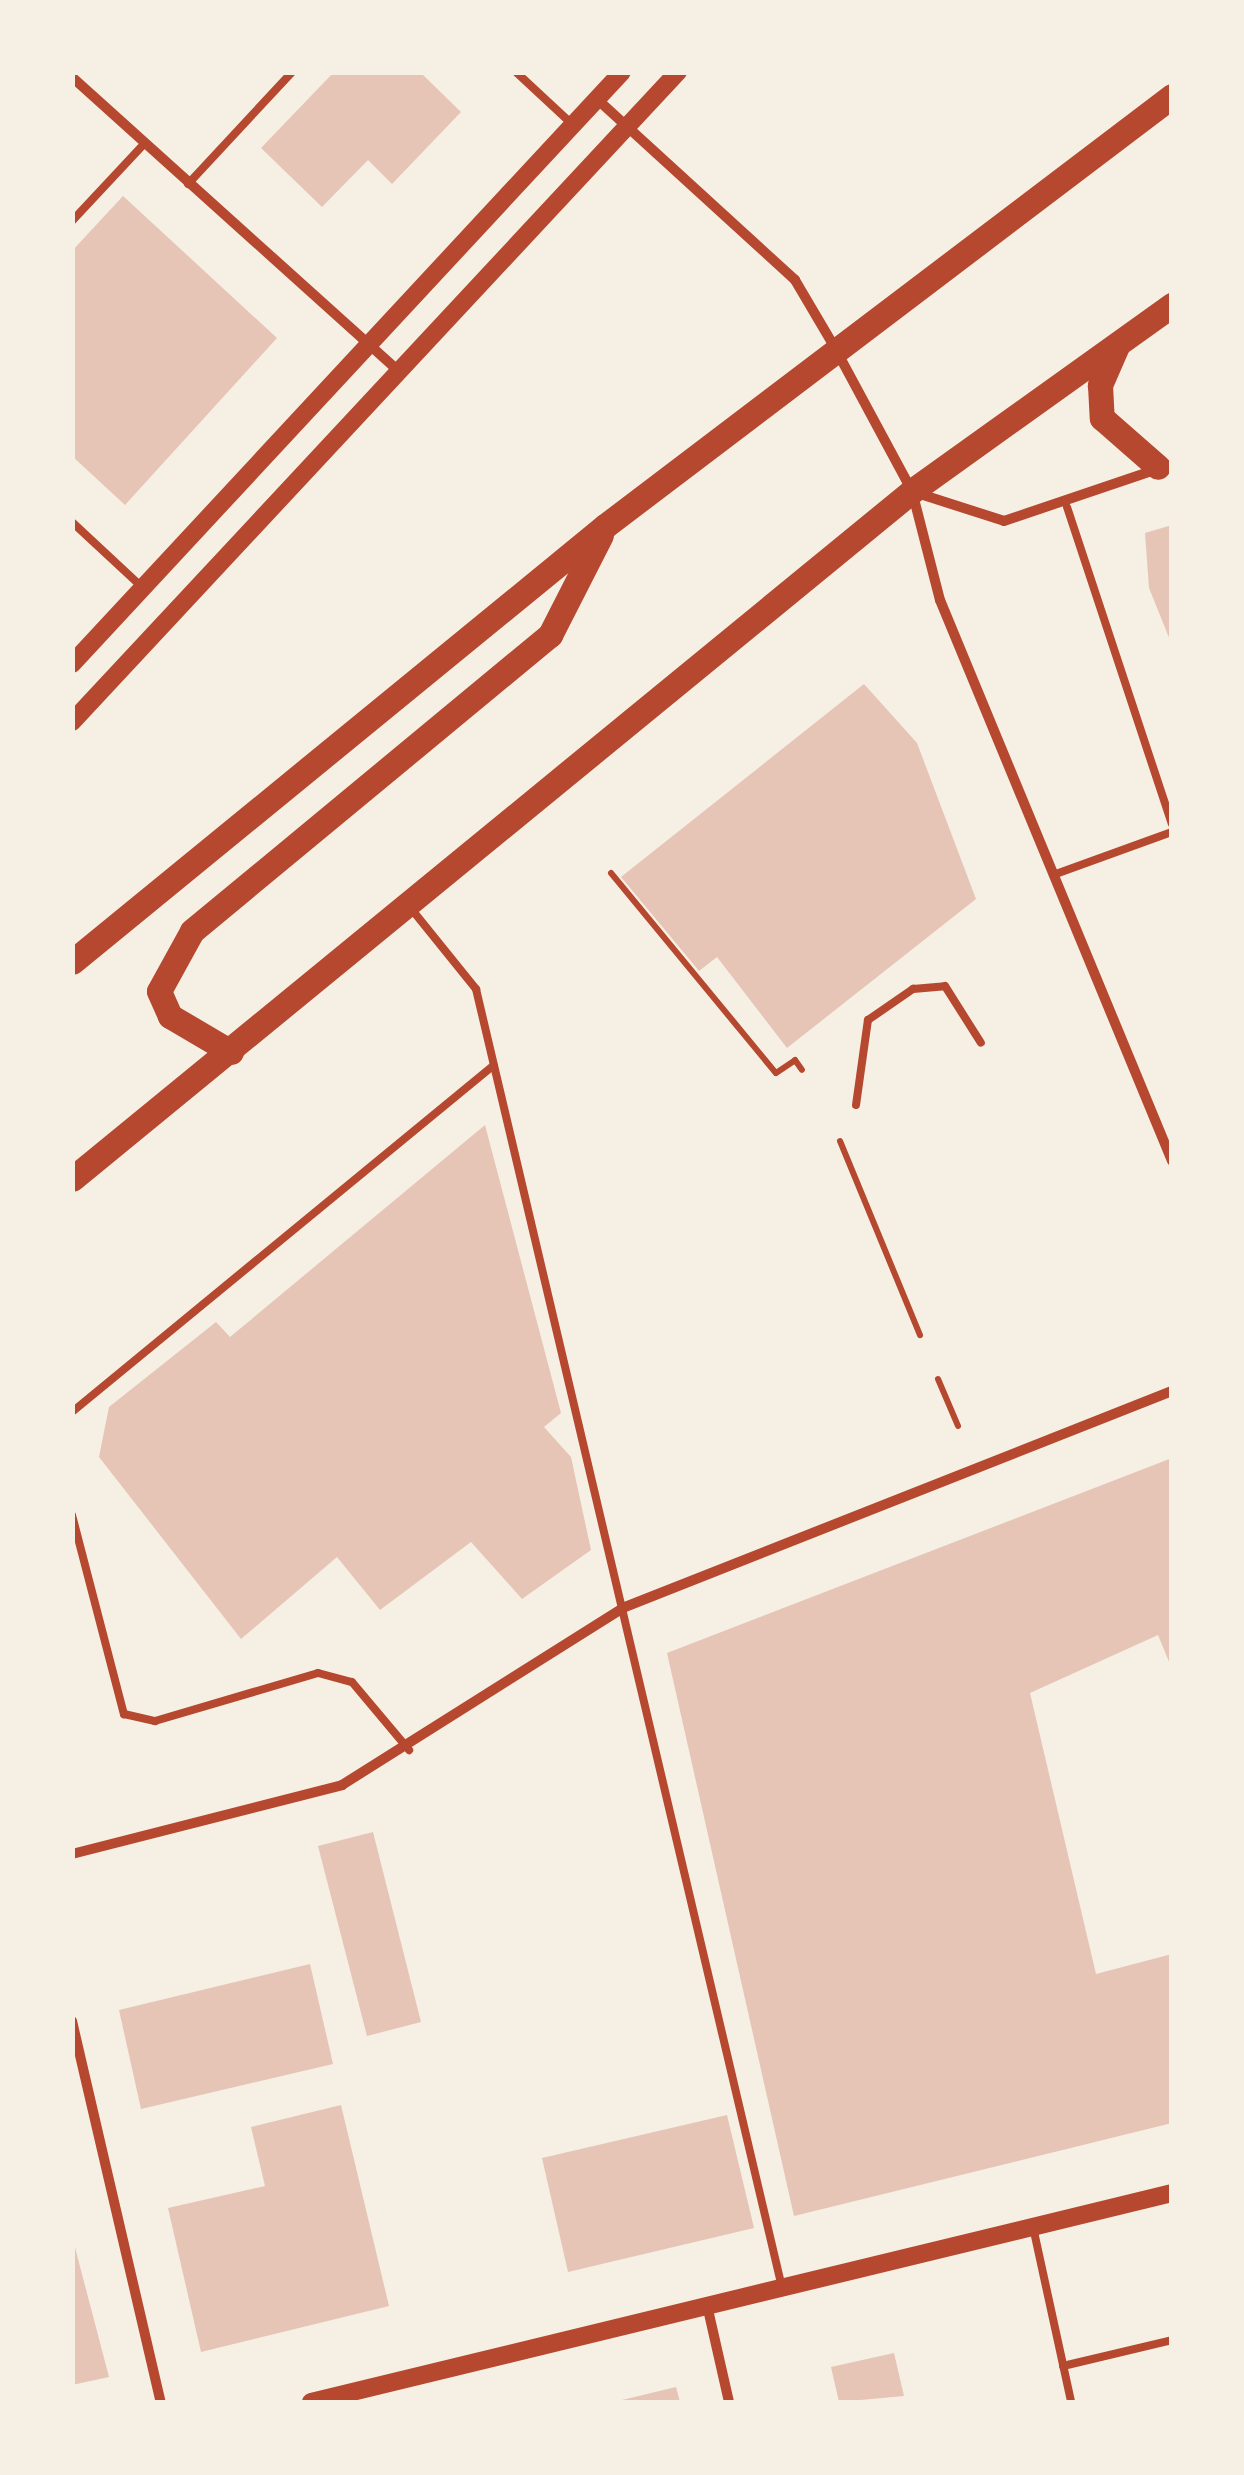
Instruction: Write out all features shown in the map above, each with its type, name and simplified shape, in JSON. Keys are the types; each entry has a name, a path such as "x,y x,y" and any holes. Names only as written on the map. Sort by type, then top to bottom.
{"main road":[{"path":"72,962 605,526 1172,96"},
{"path":"72,1179 912,491 1172,304"},
{"path":"1118,344 1100,385 1102,418 1165,465"},
{"path":"230,1052 170,1016 160,991 192,931 550,635 605,526"}],"street":[{"path":"72,664 622,72"},
{"path":"72,722 678,72"},
{"path":"72,76 398,371"},
{"path":"598,100 795,280 835,348 912,491 940,600 1172,1161"},
{"path":"912,491 1004,521 1068,507 1165,465"},
{"path":"72,1854 342,1785 409,1750 624,1607 1172,1391"},
{"path":"72,2021 161,2402"},
{"path":"311,2402 1172,2193"},
{"path":"707,2306 729,2402"}],"lane":[{"path":"188,184 292,72"},
{"path":"516,72 573,125"},
{"path":"72,221 144,144"},
{"path":"1052,875 1172,828 1068,507"},
{"path":"72,522 142,587"},
{"path":"409,906 476,989 782,2288"},
{"path":"856,1105 868,1020 913,989 945,986 981,1043"},
{"path":"72,1412 494,1065"},
{"path":"72,1392 82,1401"},
{"path":"72,1515 124,1714 155,1721 318,1673 352,1682 409,1750"},
{"path":"1034,2227 1071,2402"},
{"path":"1063,2366 1172,2340"}],"path":[{"path":"611,873 776,1074 795,1060 802,1070"},
{"path":"840,1141 920,1335"},
{"path":"938,1379 958,1426"}],"building":[{"path":"334,72 420,72 461,112 392,184 368,160 322,207 261,148"},
{"path":"123,196 277,338 125,505 72,456 72,251"},
{"path":"1172,525 1172,645 1149,588 1145,533"},
{"path":"864,684 917,743 976,899 787,1048 717,957 699,971 621,877"},
{"path":"485,1125 561,1413 544,1427 571,1457 591,1550 522,1599 471,1542 380,1610 337,1557 241,1639 99,1457 109,1407 216,1322 230,1337"},
{"path":"1172,1458 1172,1669 1158,1635 1030,1693 1096,1974 1172,1954 1172,2123 794,2216 667,1653"},
{"path":"373,1832 421,2022 367,2036 318,1846"},
{"path":"310,1964 333,2064 141,2109 119,2010"},
{"path":"341,2105 389,2306 201,2352 168,2208 265,2186 251,2127"},
{"path":"727,2115 754,2228 568,2272 542,2158"},
{"path":"72,2236 109,2377 72,2385"},
{"path":"894,2353 904,2396 839,2402 831,2367"},
{"path":"676,2387 680,2402 618,2401"}]}
